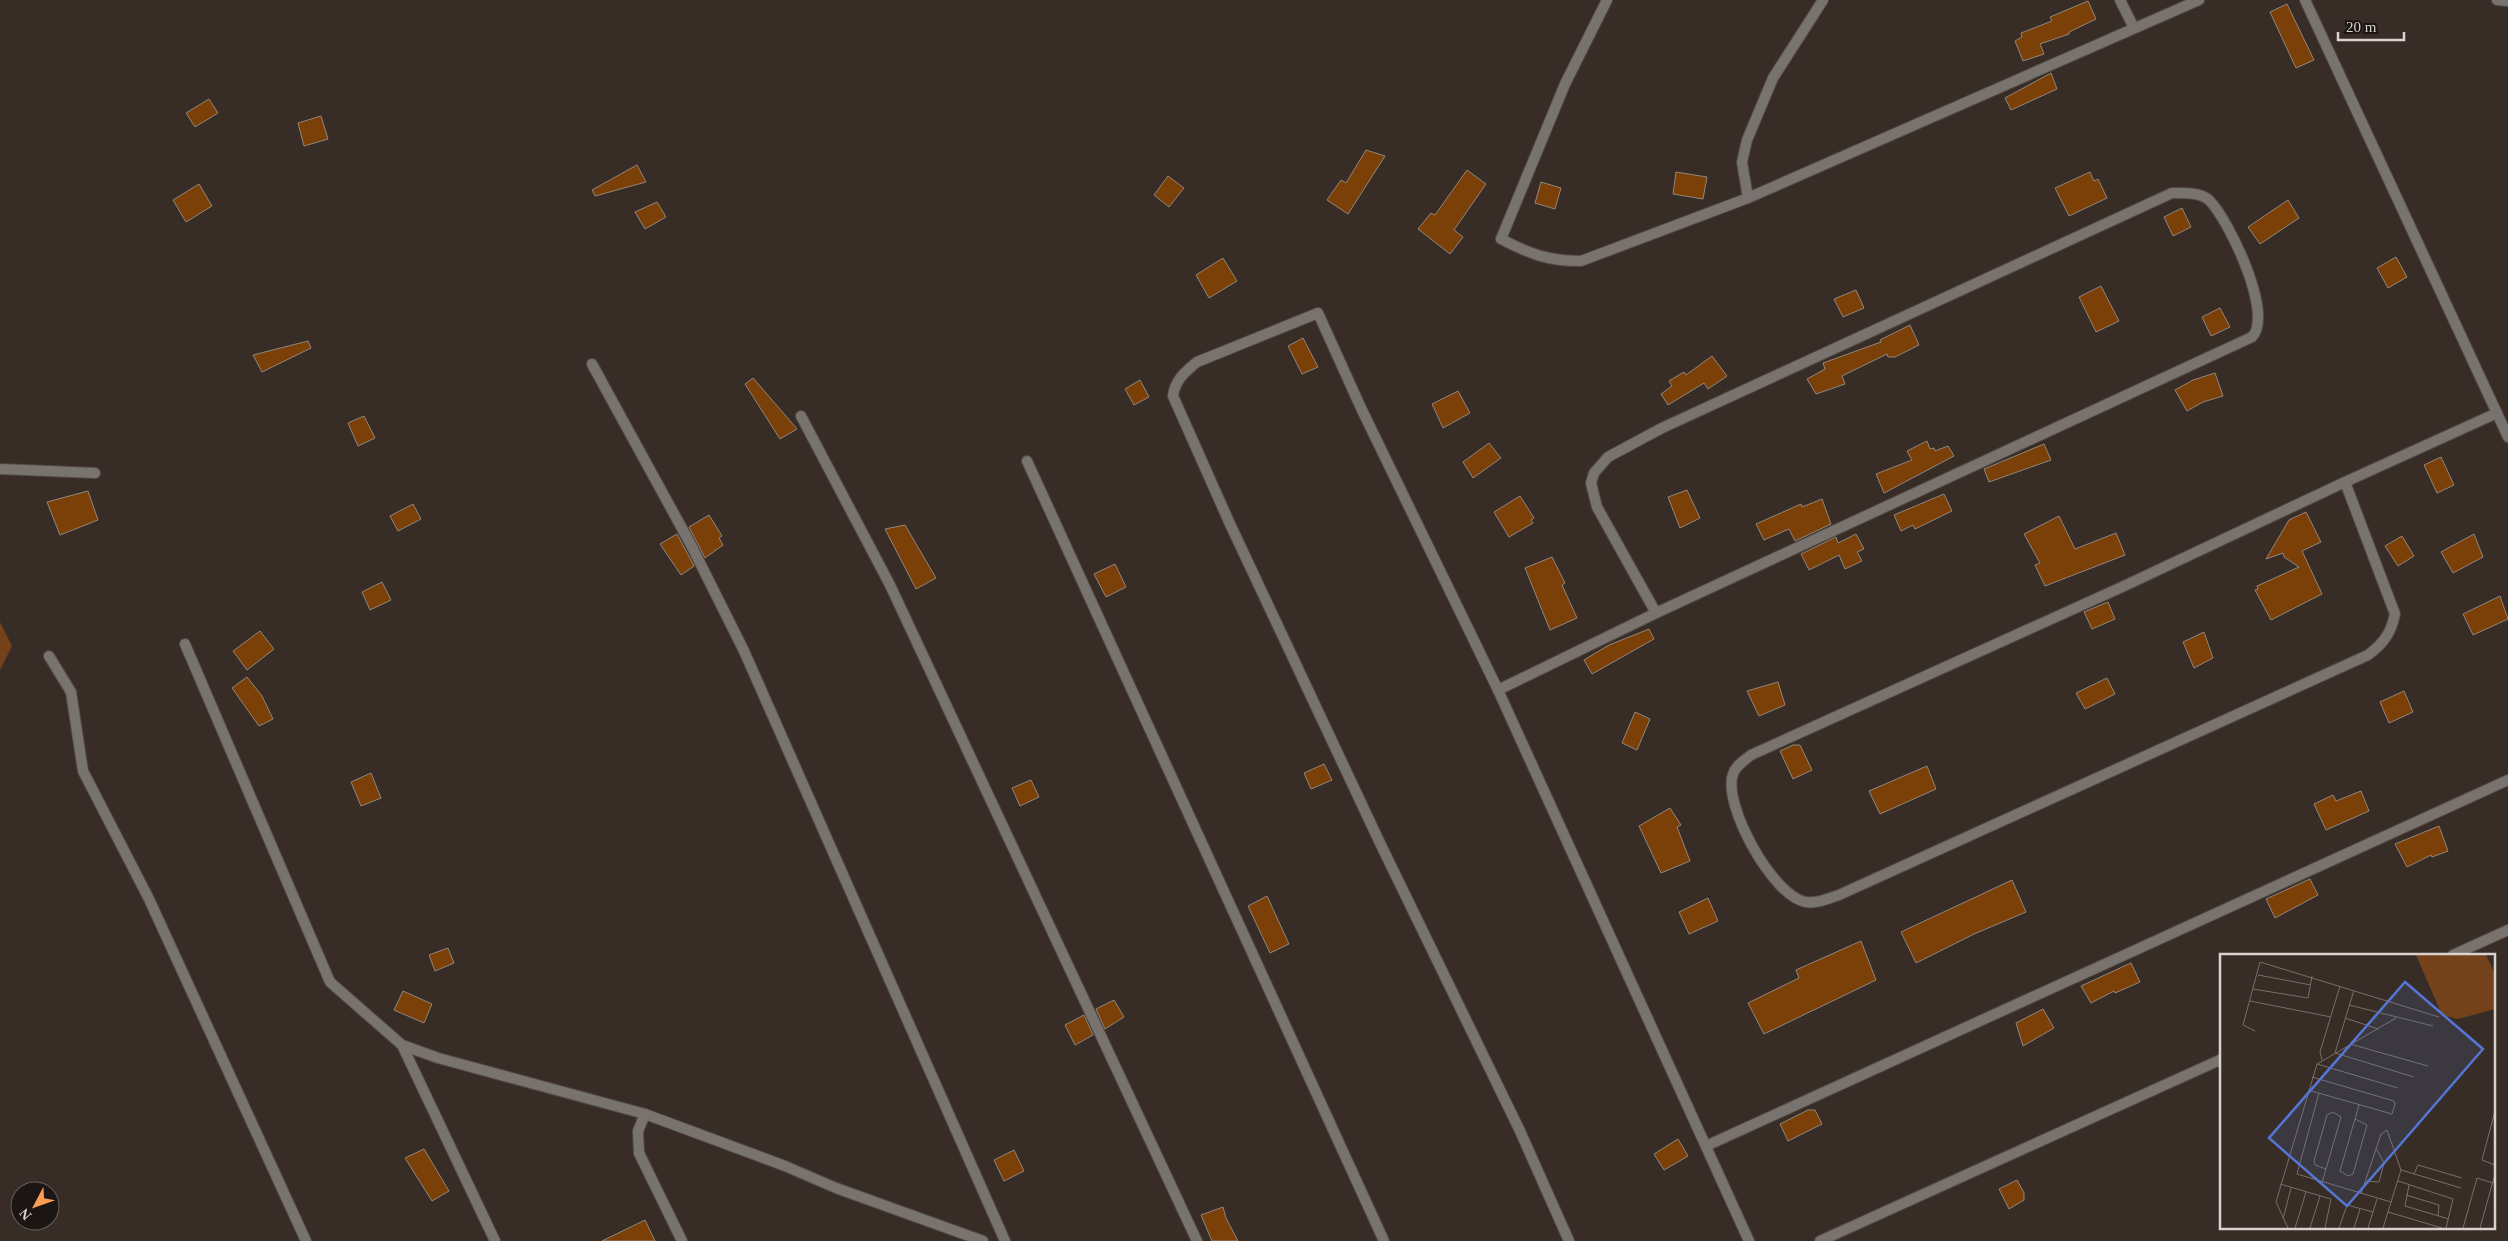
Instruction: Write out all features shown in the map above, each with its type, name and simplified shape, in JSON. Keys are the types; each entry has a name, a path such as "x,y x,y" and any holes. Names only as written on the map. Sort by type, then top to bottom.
{"street":[{"path":"1607,0 1565,84 1502,239 1535,256 1561,261 1582,261 1748,198 2199,0"},
{"path":"1748,198 1742,162 1747,140 1773,78 1823,0"},
{"path":"2120,0 2134,28"},
{"path":"2305,0 2508,437"},
{"path":"2497,0 2508,1"},
{"path":"1498,690 1656,613 2252,337 2257,332 2259,324 2259,308 2249,273 2226,224 2208,199 2190,193 2172,193 1662,428 1608,457 1594,473 1591,483 1597,507 1656,613"},
{"path":"1569,1241 1520,1131 1380,843 1173,396 1174,386 1183,373 1197,362 1318,313 1361,408 1498,690 1749,1241"},
{"path":"592,364 690,543 749,660 1006,1241"},
{"path":"2345,482 2395,614 2392,629 2382,644 2368,654 1840,895 1819,902 1808,903 1787,892 1767,872 1739,817 1731,787 1732,775 1737,765 1751,755 2122,587 2345,482 2497,413"},
{"path":"801,416 890,585 1197,1241"},
{"path":"1027,461 1384,1241"},
{"path":"0,470 95,473"},
{"path":"185,644 330,982 402,1045 438,1058 645,1114 785,1166 836,1188 983,1241"},
{"path":"49,656 71,692 83,771 149,899 306,1241"},
{"path":"1706,1146 2508,780"},
{"path":"2455,954 2508,930"},
{"path":"402,1045 495,1241"},
{"path":"1820,1241 2220,1060"},
{"path":"645,1114 638,1131 639,1153 682,1241"}],"shaded area":[{"path":"0,622 12,646 0,670"}],"building":[{"path":"2088,1 2096,19 2069,32 2069,34 2040,44 2044,54 2023,61 2015,41 2022,37 2021,33 2052,21 2050,17"},
{"path":"2287,4 2314,60 2296,68 2270,12"},
{"path":"2051,73 2057,89 2011,110 2005,98"},
{"path":"209,99 218,113 195,127 186,113"},
{"path":"321,116 328,139 304,146 298,123"},
{"path":"1366,150 1385,156 1348,214 1327,200 1341,180 1346,183"},
{"path":"637,165 646,182 595,196 592,190"},
{"path":"1467,170 1486,184 1454,230 1463,237 1450,254 1418,229 1431,213 1435,215"},
{"path":"1676,172 1707,177 1703,199 1673,194"},
{"path":"2090,172 2094,181 2098,179 2107,198 2069,216 2055,188"},
{"path":"1168,176 1184,188 1169,207 1154,195"},
{"path":"1541,182 1561,188 1555,209 1535,203"},
{"path":"199,184 212,206 186,222 173,200"},
{"path":"2288,200 2299,218 2260,244 2248,227"},
{"path":"657,202 666,217 645,229 635,212"},
{"path":"2182,208 2191,227 2173,236 2164,217"},
{"path":"2396,257 2407,277 2388,288 2377,268"},
{"path":"1223,258 1237,281 1209,298 1196,275"},
{"path":"2101,286 2119,321 2096,332 2079,297"},
{"path":"1856,290 1864,308 1843,317 1834,299"},
{"path":"2220,308 2230,327 2211,336 2202,317"},
{"path":"1910,325 1919,345 1895,357 1888,357 1887,354 1842,376 1845,384 1816,394 1807,379 1825,369 1823,363 1881,342 1880,340"},
{"path":"1303,338 1318,367 1302,374 1288,346"},
{"path":"308,341 311,348 262,372 253,355"},
{"path":"1712,356 1727,376 1708,389 1704,383 1668,405 1661,394 1672,386 1669,381 1684,372 1686,375"},
{"path":"2215,373 2223,396 2203,402 2187,411 2175,390 2193,380"},
{"path":"753,378 797,429 780,439 745,384"},
{"path":"1140,380 1149,397 1134,405 1125,389"},
{"path":"1458,391 1470,413 1443,428 1432,404"},
{"path":"364,416 375,438 358,446 348,423"},
{"path":"1927,441 1930,449 1934,448 1935,451 1948,446 1954,456 1884,493 1876,474 1912,460 1907,451"},
{"path":"1489,443 1501,458 1473,478 1463,462"},
{"path":"2044,444 2051,460 1989,482 1984,469"},
{"path":"2441,457 2454,485 2437,493 2424,465"},
{"path":"1687,490 1700,518 1680,528 1668,497"},
{"path":"88,491 98,520 60,535 47,502"},
{"path":"1944,494 1952,511 1915,529 1913,525 1901,531 1894,515"},
{"path":"1520,496 1534,518 1531,520 1533,523 1509,537 1494,512"},
{"path":"1822,499 1831,524 1795,541 1789,529 1764,540 1756,524 1801,504 1802,507"},
{"path":"413,504 421,519 398,531 390,516"},
{"path":"2306,512 2321,542 2302,551 2322,594 2271,620 2255,590 2258,589 2257,586 2299,567 2284,557 2283,553 2266,559 2289,520"},
{"path":"709,515 722,536 719,538 723,545 705,558 689,527"},
{"path":"2059,516 2075,549 2116,533 2125,555 2045,586 2035,565 2040,563 2024,534"},
{"path":"905,525 936,578 916,589 885,529"},
{"path":"677,534 694,566 681,575 660,544"},
{"path":"1856,534 1864,549 1857,552 1862,561 1845,569 1839,555 1809,570 1801,554 1836,537 1838,543"},
{"path":"2474,534 2483,557 2453,573 2441,552"},
{"path":"2402,536 2414,556 2398,566 2385,546"},
{"path":"1552,557 1565,583 1562,585 1577,618 1550,630 1525,568"},
{"path":"1115,564 1126,587 1106,597 1094,574"},
{"path":"382,582 391,600 370,610 362,592"},
{"path":"2500,596 2508,619 2473,635 2463,614"},
{"path":"2108,602 2115,619 2092,629 2084,612"},
{"path":"1649,629 1654,639 1592,674 1584,660 1609,645"},
{"path":"260,631 274,649 247,670 233,651"},
{"path":"2204,632 2213,658 2194,668 2183,642"},
{"path":"247,677 262,696 273,719 259,726 232,688"},
{"path":"2107,678 2115,694 2085,709 2076,693"},
{"path":"1778,682 1785,705 1759,716 1747,691"},
{"path":"2404,691 2413,712 2389,723 2380,702"},
{"path":"1635,712 1650,719 1637,750 1622,743"},
{"path":"1793,745 1800,745 1812,770 1793,779 1780,751"},
{"path":"1324,764 1332,780 1311,789 1304,773"},
{"path":"1927,766 1936,789 1880,814 1869,791"},
{"path":"371,773 381,798 361,806 351,782"},
{"path":"1031,780 1039,797 1020,806 1012,788"},
{"path":"2361,791 2369,811 2326,830 2314,804 2333,795 2336,801"},
{"path":"1670,808 1681,825 1677,827 1690,861 1661,873 1639,826"},
{"path":"2439,826 2448,851 2432,857 2431,855 2407,867 2395,844"},
{"path":"2310,879 2318,895 2275,918 2266,899"},
{"path":"2012,880 2026,912 1974,934 1916,963 1901,932"},
{"path":"1267,896 1289,944 1270,953 1248,906"},
{"path":"1708,898 1718,921 1689,934 1679,912"},
{"path":"1861,941 1876,980 1764,1034 1748,1003 1799,978 1796,970"},
{"path":"448,948 454,963 435,971 429,955"},
{"path":"2131,963 2140,982 2115,993 2114,991 2091,1003 2081,986"},
{"path":"403,991 432,1004 424,1023 394,1010"},
{"path":"1114,1000 1124,1017 1105,1029 1096,1009"},
{"path":"2043,1009 2054,1028 2023,1046 2016,1023"},
{"path":"1084,1015 1093,1035 1075,1045 1065,1025"},
{"path":"1808,1110 1815,1110 1822,1124 1788,1141 1780,1124"},
{"path":"1678,1139 1688,1156 1664,1170 1654,1154"},
{"path":"424,1149 449,1191 432,1201 405,1158"},
{"path":"1014,1150 1024,1171 1004,1181 994,1160"},
{"path":"2017,1180 2024,1193 2024,1200 2009,1209 1999,1189"},
{"path":"1223,1207 1226,1218 1238,1241 1212,1241 1201,1215"},
{"path":"645,1220 655,1241 602,1241"}]}
